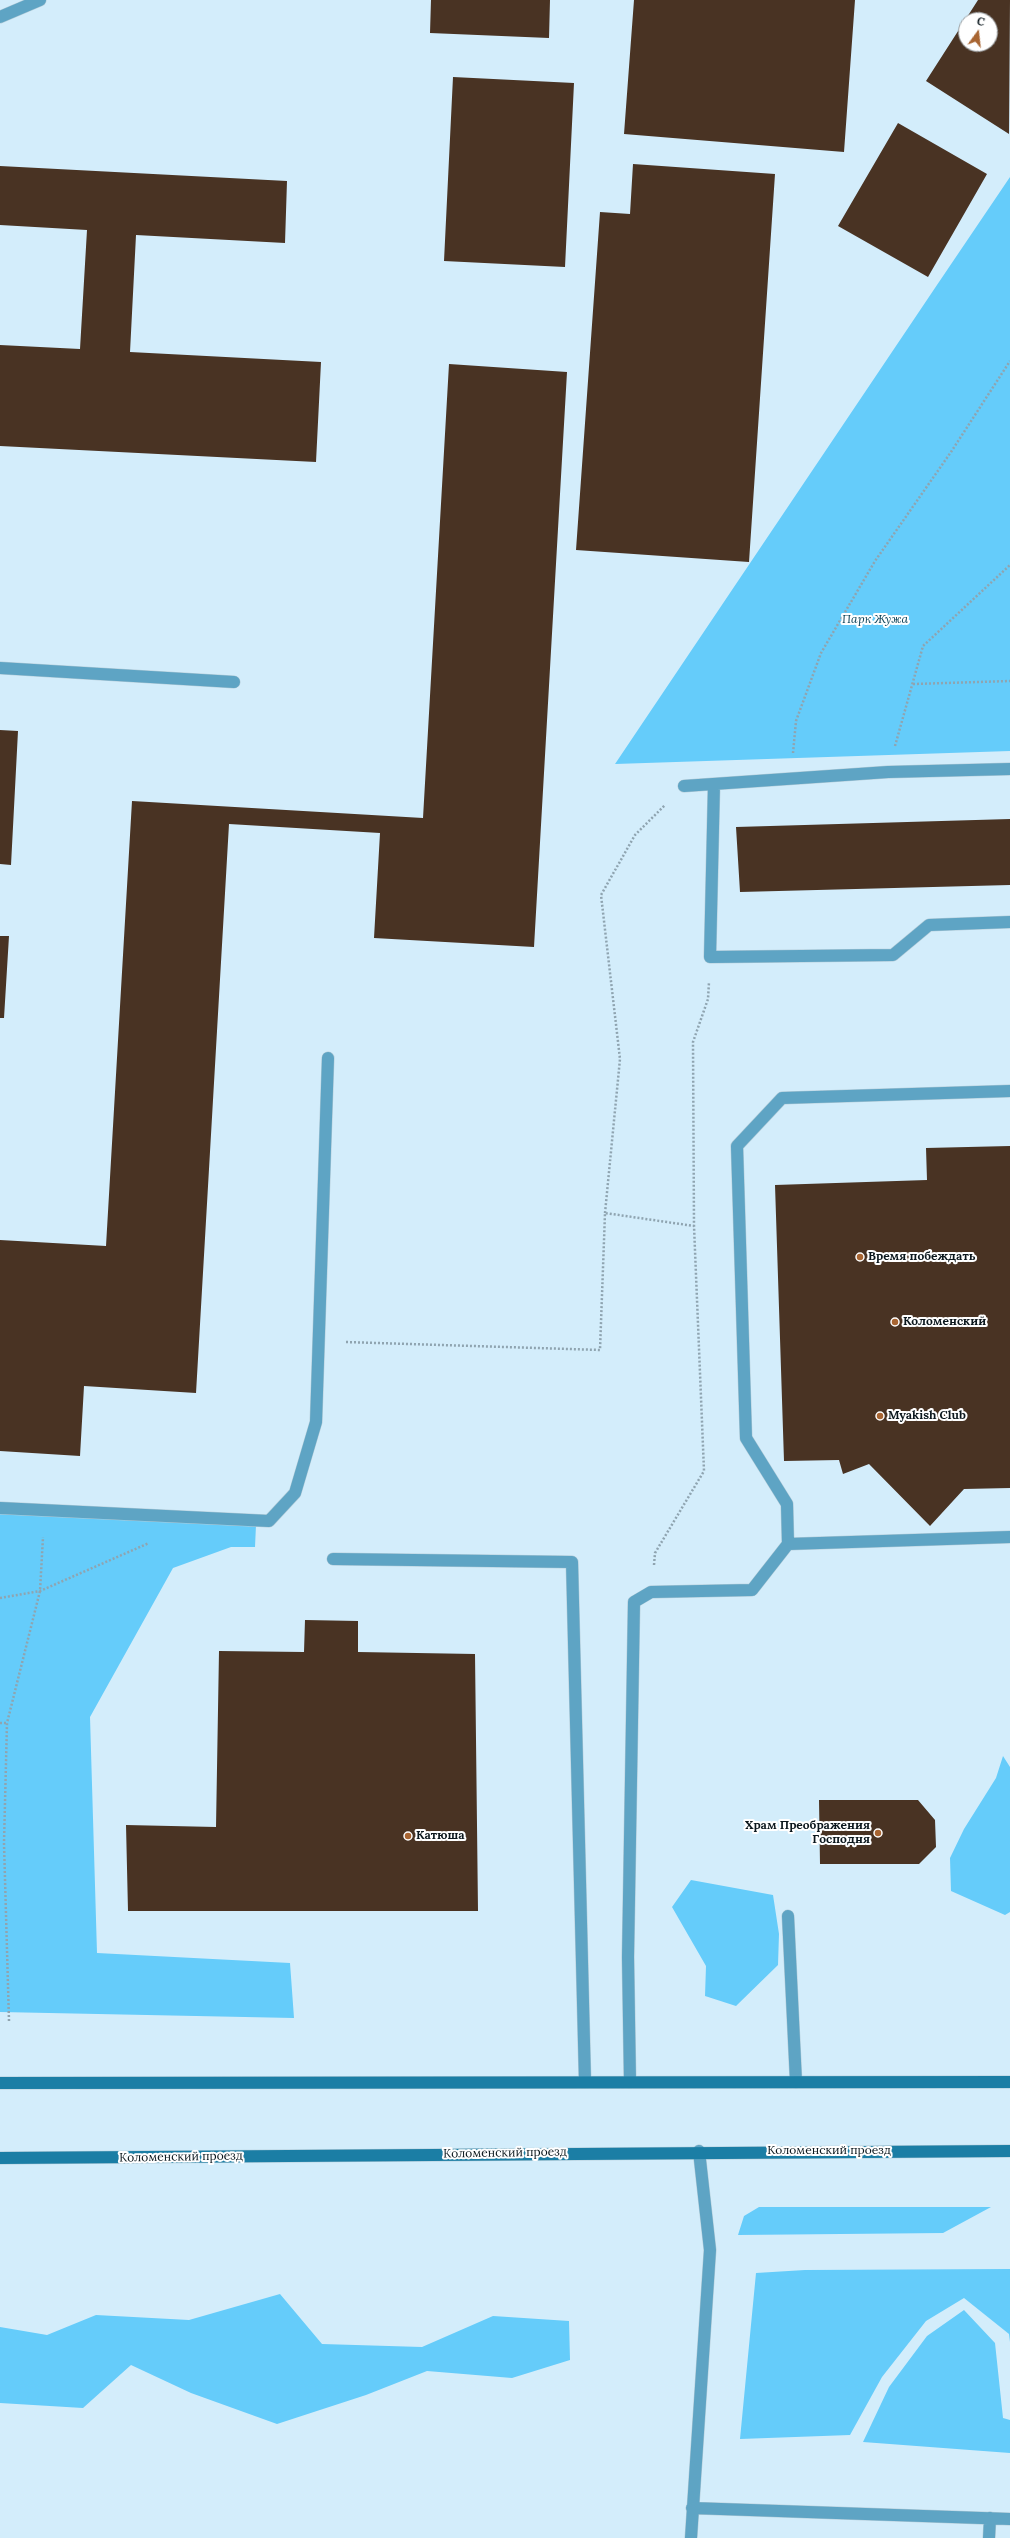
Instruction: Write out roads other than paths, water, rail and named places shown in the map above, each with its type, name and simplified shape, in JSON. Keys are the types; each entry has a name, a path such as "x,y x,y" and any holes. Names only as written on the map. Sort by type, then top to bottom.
{"main road":[{"path":"0,2083 1010,2082"},
{"name":"Коломенский проезд","path":"0,2158 1010,2151"}],"lane":[{"path":"0,17 40,0"},
{"path":"0,668 234,682"},
{"path":"684,786 888,772 1010,769"},
{"path":"714,784 710,957 893,956 929,925 1010,922"},
{"path":"0,1508 269,1521 294,1493 316,1422 328,1058"},
{"path":"630,2082 628,1957 634,1602 651,1592 752,1590 788,1544 787,1504 746,1438 737,1146 782,1098 1010,1091"},
{"path":"788,1544 1010,1537"},
{"path":"333,1559 572,1562 585,2082"},
{"path":"788,1916 796,2082"},
{"path":"691,2538 710,2250 699,2152"},
{"path":"692,2508 1010,2519"},
{"path":"989,2538 990,2518"}],"place":[{"name":"Время побеждать","path":"860,1257"},
{"name":"Коломенский","path":"895,1322"},
{"name":"Myakish Club","path":"880,1416"},
{"name":"Храм Преображения Господня","path":"878,1833"},
{"name":"Катюша","path":"408,1836"}],"park label":[{"name":"Парк Жужа","path":"875,620"}]}
